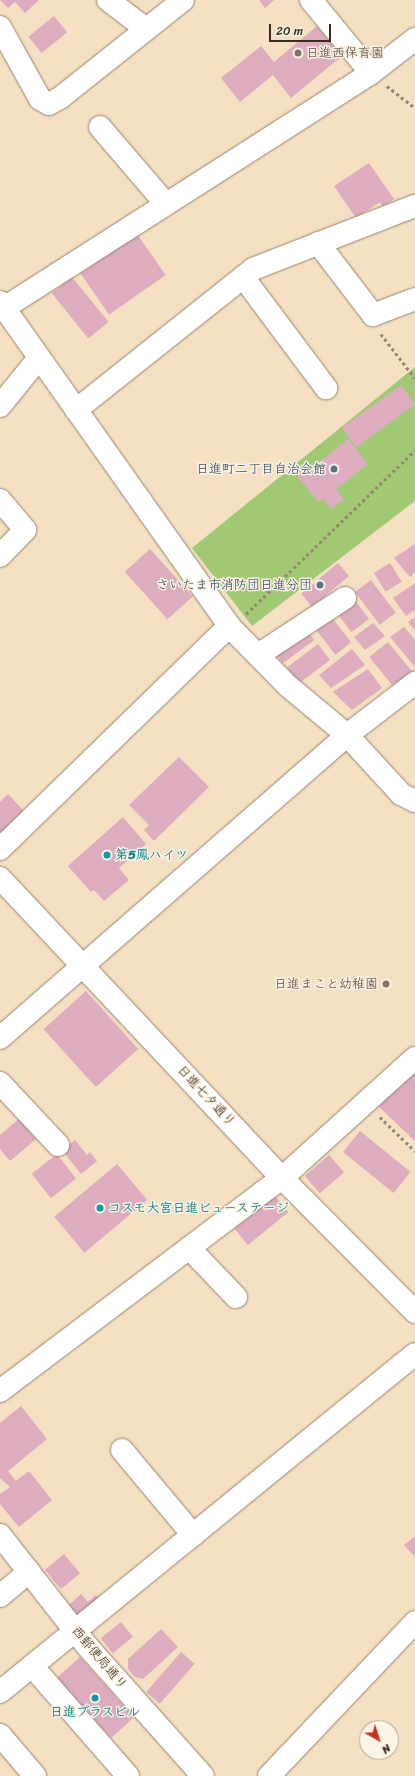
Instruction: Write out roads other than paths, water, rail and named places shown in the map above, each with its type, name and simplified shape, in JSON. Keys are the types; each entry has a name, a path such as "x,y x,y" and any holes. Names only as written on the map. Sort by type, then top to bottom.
{"street":[{"path":"108,0 146,29"},
{"path":"0,27 40,99 48,104 60,98 183,0"},
{"path":"311,0 371,73"},
{"path":"415,39 371,73 166,204 2,305 38,359 230,627 288,686 347,735 401,794 415,801"},
{"path":"100,128 166,204"},
{"path":"76,410 253,269 415,206"},
{"path":"318,243 373,315 415,299"},
{"path":"243,277 326,388"},
{"path":"0,406 38,359"},
{"path":"0,500 25,530 0,556"},
{"path":"258,655 345,598"},
{"path":"0,849 230,627"},
{"path":"0,1038 347,735 415,683"},
{"name":"日進七夕通り","path":"0,878 282,1178 415,1312"},
{"path":"0,1391 282,1178 415,1058"},
{"path":"0,1083 58,1145"},
{"path":"190,1248 236,1297"},
{"path":"0,1692 415,1354"},
{"path":"122,1450 193,1535"},
{"name":"西郵便局通り","path":"0,1535 76,1631 203,1776"},
{"path":"0,1596 29,1572"},
{"path":"269,1776 415,1622"},
{"path":"32,1666 128,1776"},
{"path":"0,1735 35,1776"}],"place":[{"name":"日進西保育園","path":"298,53"},
{"name":"日進町二丁目自治会館","path":"334,469"},
{"name":"さいたま市消防団日進分団","path":"320,585"},
{"name":"第5鳳ハイツ","path":"107,855"},
{"name":"日進まこと幼稚園","path":"386,984"},
{"name":"コスモ大宮日進ビューステージ","path":"100,1208"},
{"name":"日進プラスビル","path":"95,1698"}]}
